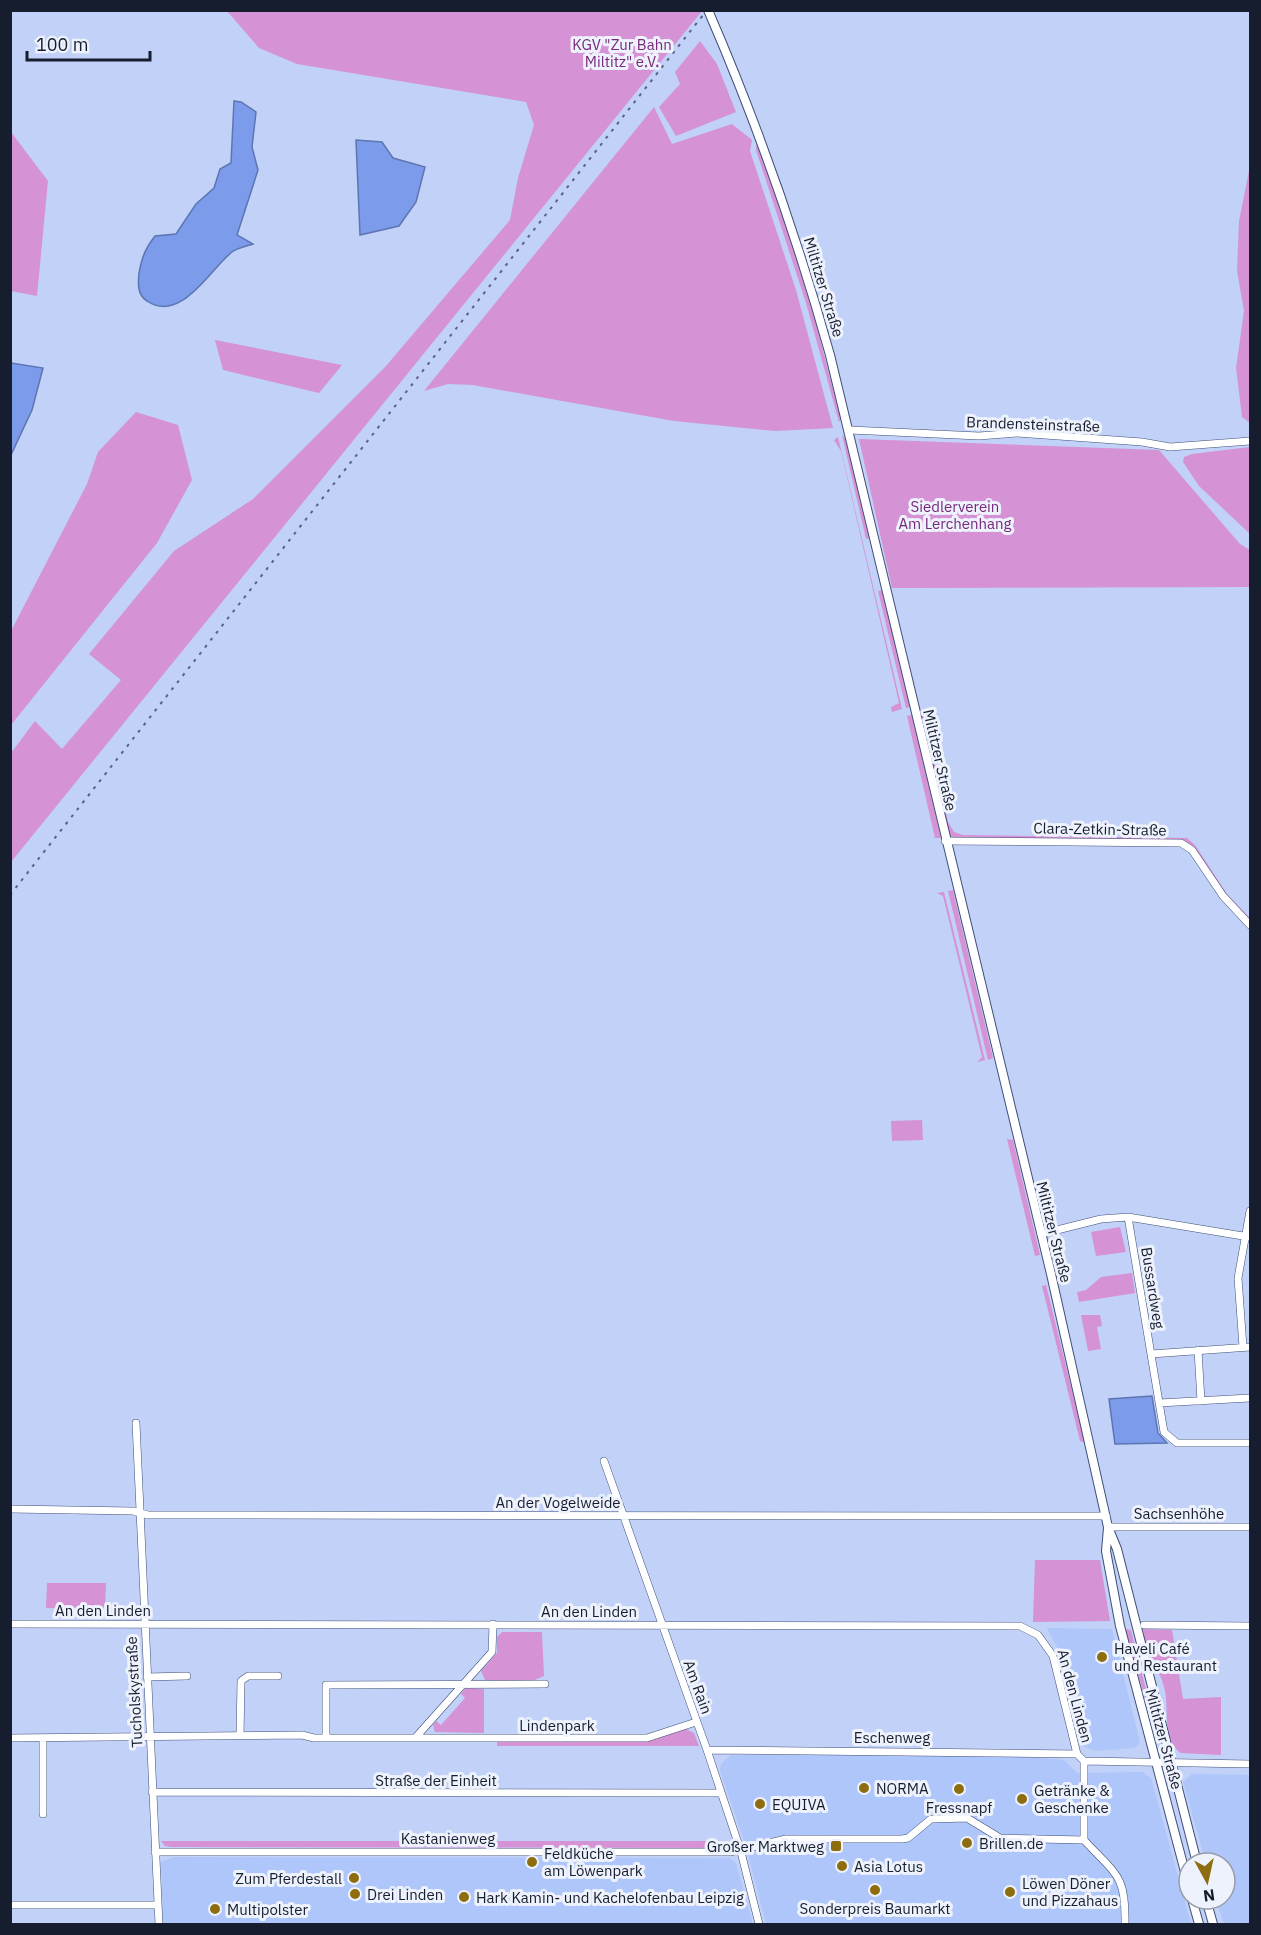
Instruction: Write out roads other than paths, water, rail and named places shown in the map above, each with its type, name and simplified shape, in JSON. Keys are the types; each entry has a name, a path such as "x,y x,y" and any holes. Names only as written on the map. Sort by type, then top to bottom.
{"street":[{"name":"Miltitzer Straße","path":"708,10 757,127 787,212 821,322 850,430 945,841 1041,1234 1108,1527 1117,1549 1169,1762 1194,1851"},
{"name":"Brandensteinstraße","path":"850,430 979,435 1017,433 1142,442 1170,447 1251,441"},
{"name":"Clara-Zetkin-Straße","path":"945,841 1181,843 1192,850 1223,896 1251,925"},
{"path":"1151,1354 1247,1347 1239,1278 1251,1211"},
{"path":"1041,1234 1101,1219 1128,1217 1248,1237"},
{"name":"Bussardweg","path":"1128,1217 1164,1432 1177,1443 1251,1443"},
{"path":"1198,1350 1201,1401"},
{"path":"1159,1403 1251,1398"},
{"name":"Tucholskystraße","path":"136,1423 159,1924"},
{"name":"Am Rain","path":"604,1461 707,1750 741,1852 759,1924"},
{"name":"An der Vogelweide","path":"10,1509 141,1513 1106,1516"},
{"name":"Miltitzer Straße","path":"1108,1527 1106,1551 1115,1602 1179,1851"},
{"name":"Sachsenhöhe","path":"1108,1527 1251,1527"},
{"name":"An den Linden","path":"10,1624 1012,1625 1027,1628 1038,1635 1053,1656 1077,1754"},
{"path":"416,1737 492,1652 493,1624"},
{"path":"1144,1625 1251,1626"},
{"path":"147,1677 187,1676"},
{"path":"240,1736 242,1681 248,1676 278,1676"},
{"path":"326,1738 326,1685 545,1684"},
{"name":"Lindenpark","path":"10,1738 149,1739 176,1735 302,1735 326,1738 647,1738 696,1722"},
{"path":"43,1738 43,1814"},
{"name":"Eschenweg","path":"707,1750 1077,1754"},
{"path":"1077,1754 1084,1761 1251,1764"},
{"path":"1084,1761 1084,1840 1118,1876 1124,1887 1125,1924"},
{"name":"Straße der Einheit","path":"152,1792 720,1793"},
{"path":"741,1852 786,1839 908,1838 935,1818 972,1819 1000,1838 1084,1840"},
{"name":"Kastanienweg","path":"155,1852 741,1852"},
{"path":"10,1905 158,1905"}],"railway":[{"path":"10,895 707,10"}],"place":[{"name":"Haveli Café und Restaurant","path":"1102,1657"},
{"name":"NORMA","path":"864,1788"},
{"name":"Fressnapf","path":"959,1789"},
{"name":"Getränke & Geschenke","path":"1022,1799"},
{"name":"EQUIVA","path":"760,1804"},
{"name":"Brillen.de","path":"967,1843"},
{"name":"Großer Marktweg","path":"836,1846"},
{"name":"Feldküche am Löwenpark","path":"532,1862"},
{"name":"Asia Lotus","path":"842,1866"},
{"name":"Zum Pferdestall","path":"354,1878"},
{"name":"Sonderpreis Baumarkt","path":"875,1890"},
{"name":"Löwen Döner und Pizzahaus","path":"1010,1892"},
{"name":"Drei Linden","path":"355,1894"},
{"name":"Hark Kamin- und Kachelofenbau Leipzig","path":"464,1897"},
{"name":"Multipolster","path":"215,1909"}],"park label":[{"name":"KGV \"Zur Bahn Miltitz\" e.V.","path":"622,52"},
{"name":"Siedlerverein Am Lerchenhang","path":"955,514"}]}
